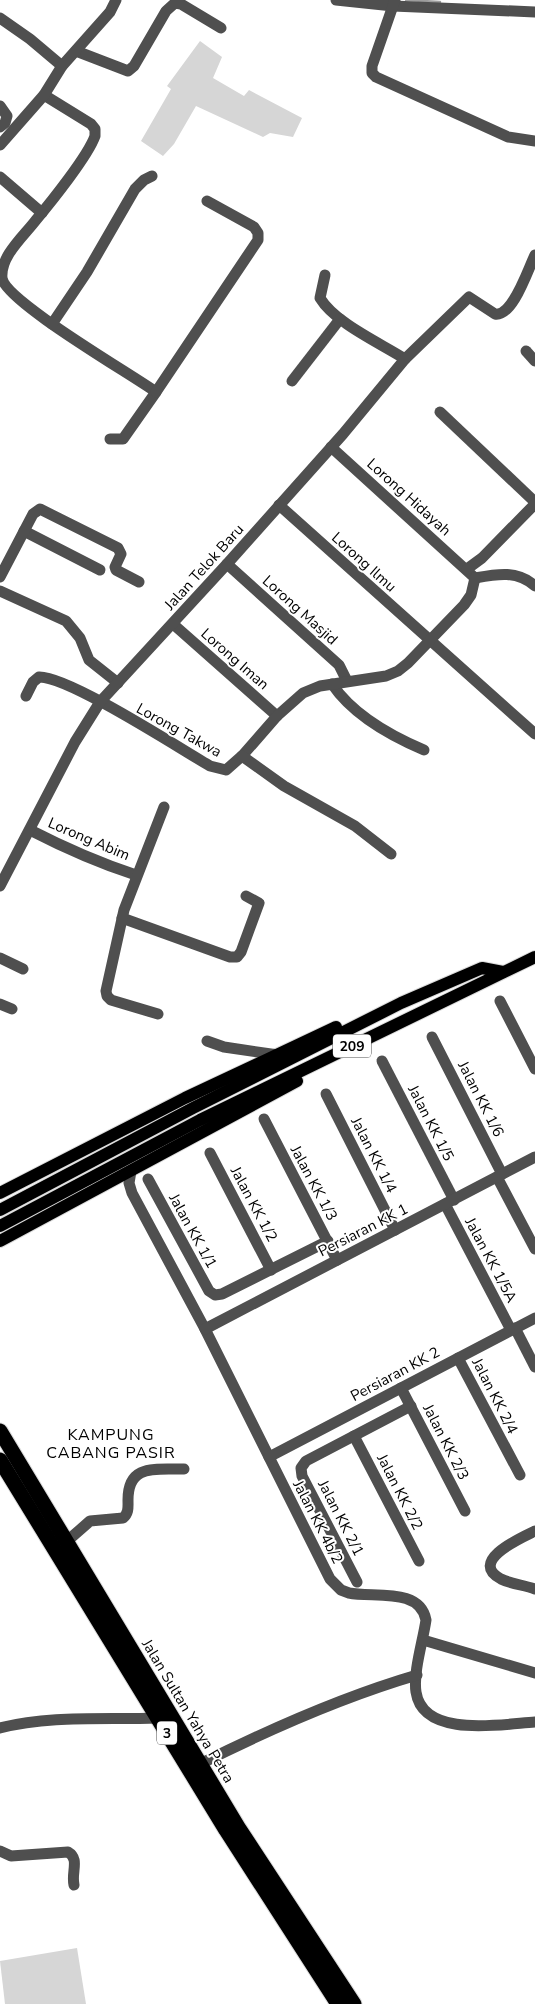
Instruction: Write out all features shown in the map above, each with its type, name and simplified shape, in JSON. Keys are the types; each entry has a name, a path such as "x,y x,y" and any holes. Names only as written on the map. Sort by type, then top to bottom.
{"highway":[{"name":"Jalan Sultan Yahya Petra","path":"0,1431 238,1827 354,2004"},
{"name":"Jalan Sultan Yahya Petra","path":"0,1460 226,1830 338,2004"}],"main road":[{"name":"209","path":"0,1226 200,1120 535,957"},
{"name":"209","path":"0,1210 193,1108 401,1003 482,968 504,972"},
{"path":"0,1193 185,1098 330,1029 401,1003"},
{"path":"0,1241 216,1126 410,1017"}],"street":[{"path":"0,146 44,95 62,66 110,12 116,0"},
{"path":"336,0 535,12"},
{"path":"76,51 128,71 134,66 166,11 175,3 181,4 221,28"},
{"path":"394,3 372,66 372,73 376,78 508,137 535,141"},
{"path":"0,18 30,39 62,66"},
{"path":"44,95 91,124 95,129 95,136 42,213 9,254 2,276 4,284 10,292 52,324 156,392"},
{"path":"0,106 7,116 0,127"},
{"path":"52,324 87,272 135,189 144,180 152,176"},
{"path":"0,177 42,213"},
{"path":"110,439 123,439 258,240 258,234 254,227 207,201"},
{"name":"Jalan Telok Baru","path":"0,886 75,742 100,702 228,564 331,447 405,358 469,297 495,314 506,311 512,303 535,254"},
{"path":"325,275 320,298 340,318 405,358"},
{"path":"292,381 340,318"},
{"path":"526,351 535,361"},
{"path":"440,412 533,509 482,558 467,569"},
{"name":"Lorong Hidayah","path":"331,447 476,578"},
{"name":"Lorong Ilmu","path":"279,505 535,734"},
{"path":"0,577 36,511 46,510 118,548 121,554 114,567 116,570 139,582"},
{"path":"24,531 100,570"},
{"name":"Lorong Masjid","path":"228,564 339,665 347,681"},
{"path":"391,854 355,826 284,786 242,756 277,716 312,688 386,676 398,671 464,605 471,595 476,578 511,574 522,577 535,586"},
{"path":"0,591 66,622 80,638 89,660 118,682"},
{"name":"Lorong Iman","path":"173,624 277,716"},
{"path":"26,696 32,682 46,677 100,702"},
{"path":"332,684 350,704 400,740 424,750"},
{"name":"Lorong Takwa","path":"100,702 219,770 226,770 242,756"},
{"path":"158,1014 111,1000 107,996 122,918 136,875 164,807"},
{"name":"Lorong Abim","path":"30,830 62,847 136,875"},
{"path":"122,918 230,957 237,957 241,952 259,902 246,896"},
{"path":"0,958 23,969"},
{"path":"500,1001 535,1070"},
{"path":"0,1004 12,1009"},
{"name":"Jalan KK 1/6","path":"432,1037 535,1249"},
{"path":"207,1041 224,1047 278,1055"},
{"name":"Jalan KK 1/5","path":"382,1061 449,1202"},
{"name":"Jalan KK 1/4","path":"326,1094 395,1230"},
{"name":"Jalan KK 1/3","path":"264,1119 337,1260"},
{"name":"Jalan KK 1/2","path":"210,1153 271,1270"},
{"name":"Persiaran KK 1","path":"205,1329 535,1157"},
{"name":"Jalan KK 4b/2","path":"131,1171 129,1183 132,1193 205,1329 330,1579 341,1590 356,1595 404,1598 420,1604 424,1611 426,1620 417,1675 416,1694 420,1704 438,1720 466,1726 535,1722"},
{"name":"Jalan KK 1/1","path":"148,1179 209,1290 215,1295 222,1294 271,1270"},
{"path":"108,1184 132,1193"},
{"name":"Jalan KK 1/5A","path":"449,1202 513,1329 535,1367"},
{"path":"271,1270 328,1241"},
{"name":"Persiaran KK 2","path":"269,1457 535,1318"},
{"name":"Jalan KK 2/4","path":"458,1358 520,1475"},
{"name":"Jalan KK 2/3","path":"401,1388 465,1511"},
{"path":"351,1437 410,1406"},
{"name":"Jalan KK 2/2","path":"338,1420 351,1437 419,1561"},
{"name":"Jalan KK 2/1","path":"351,1437 306,1461 301,1468 302,1476 357,1582"},
{"path":"66,1542 90,1521 118,1520 126,1515 130,1485 136,1474 147,1470 184,1469"},
{"path":"535,1531 501,1548 492,1559 493,1572 503,1580 535,1589"},
{"path":"317,1553 337,1543"},
{"path":"423,1640 535,1673"},
{"path":"200,1764 236,1746 367,1690 417,1675"},
{"path":"0,1737 0,1728 15,1724 60,1719 158,1718"},
{"path":"0,1851 11,1856 68,1852 74,1855 76,1860 73,1873 74,1884"}],"shaded area":[{"path":"200,41 222,57 213,78 244,96 249,90 302,118 293,137 270,133 263,137 196,106 174,144 163,156 141,141 171,89 167,86"},
{"path":"77,1948 86,2004 5,2004 0,1961"}],"waterway":[{"path":"406,0 440,2"}],"district":[{"name":"KAMPUNG CABANG PASIR","path":"111,1444"}]}
